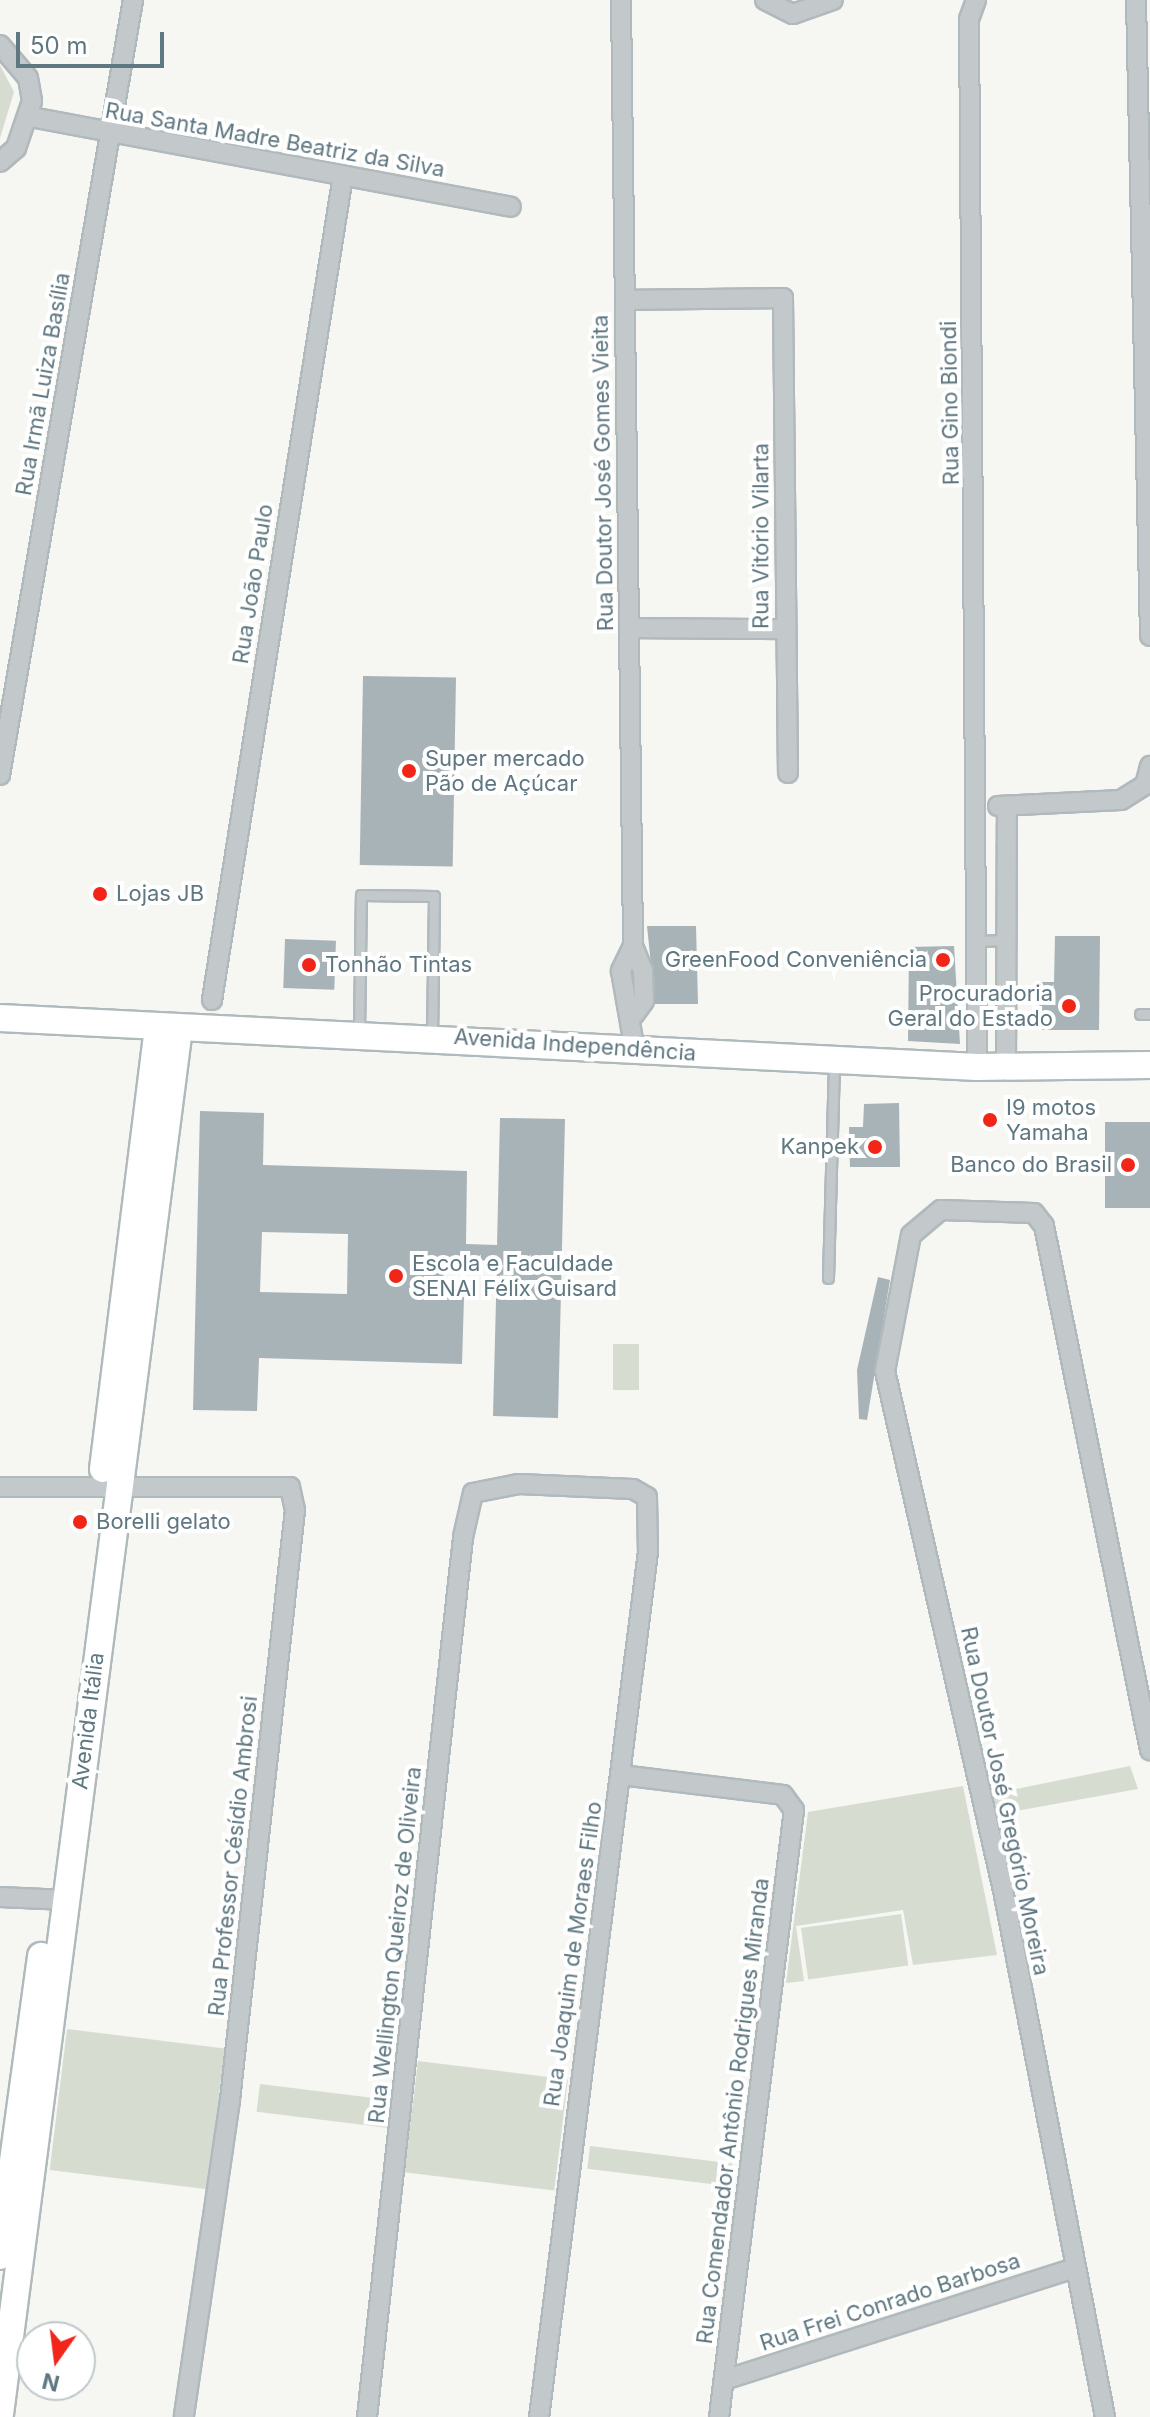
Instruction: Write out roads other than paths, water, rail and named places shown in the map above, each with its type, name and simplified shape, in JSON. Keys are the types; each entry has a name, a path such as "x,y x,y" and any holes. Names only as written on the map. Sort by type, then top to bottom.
{"main road":[{"name":"Avenida Independência","path":"6,1015 168,1028 432,1036 635,1051 977,1067 1150,1065"},
{"name":"Avenida Itália","path":"0,2414 58,1900 168,1028"},
{"name":"Avenida Itália","path":"0,2256 58,1900"}],"street":[{"name":"Rua Irmã Luiza Basília","path":"0,775 133,0"},
{"name":"Rua Doutor José Gomes Vieita","path":"621,0 633,946 644,1001 634,1015 635,1051"},
{"path":"765,0 793,14 833,0"},
{"name":"Rua Gino Biondi","path":"976,0 969,19 979,806 977,1067"},
{"path":"1136,0 1150,636"},
{"path":"0,45 28,78 31,117 0,162"},
{"name":"Rua Santa Madre Beatriz da Silva","path":"31,117 111,136 511,207"},
{"name":"Rua João Paulo","path":"212,1000 343,176"},
{"name":"Rua Vitório Vilarta","path":"625,300 783,298 788,773"},
{"path":"629,628 786,629"},
{"path":"979,806 1121,800 1145,785 1150,766"},
{"path":"1006,1067 1007,806"},
{"name":"Rua Doutor José Gregório Moreira","path":"1105,2417 1072,2269 1003,1890 885,1371 911,1235 941,1210 1034,1213 1044,1226 1150,1750"},
{"path":"0,1487 109,1490"},
{"name":"Rua Professor Césídio Ambrosi","path":"109,1490 290,1487 295,1510 230,2100 184,2417"},
{"name":"Rua Joaquim de Moraes Filho","path":"485,1487 633,1489 647,1497 648,1552 539,2417"},
{"name":"Rua Wellington Queiroz de Oliveira","path":"367,2417 463,1537 473,1493 485,1487"},
{"name":"Rua Comendador Antônio Rodrigues Miranda","path":"621,1775 783,1795 794,1810 719,2417"},
{"path":"0,1897 58,1900"},
{"name":"Rua Frei Conrado Barbosa","path":"724,2380 1072,2269"}],"lane":[{"path":"359,1033 361,895 434,896 432,1036"},
{"path":"976,941 1006,940"},
{"path":"828,1278 834,1060"}],"place":[{"name":"Super mercado Pão de Açúcar","path":"409,771"},
{"name":"Lojas JB","path":"100,894"},
{"name":"GreenFood Conveniência","path":"943,960"},
{"name":"Tonhão Tintas","path":"309,965"},
{"name":"Procuradoria Geral do Estado","path":"1069,1006"},
{"name":"I9 motos Yamaha","path":"990,1120"},
{"name":"Kanpek","path":"875,1147"},
{"name":"Banco do Brasil","path":"1128,1165"},
{"name":"Escola e Faculdade SENAI Félix Guisard","path":"396,1276"},
{"name":"Borelli gelato","path":"80,1522"}]}
